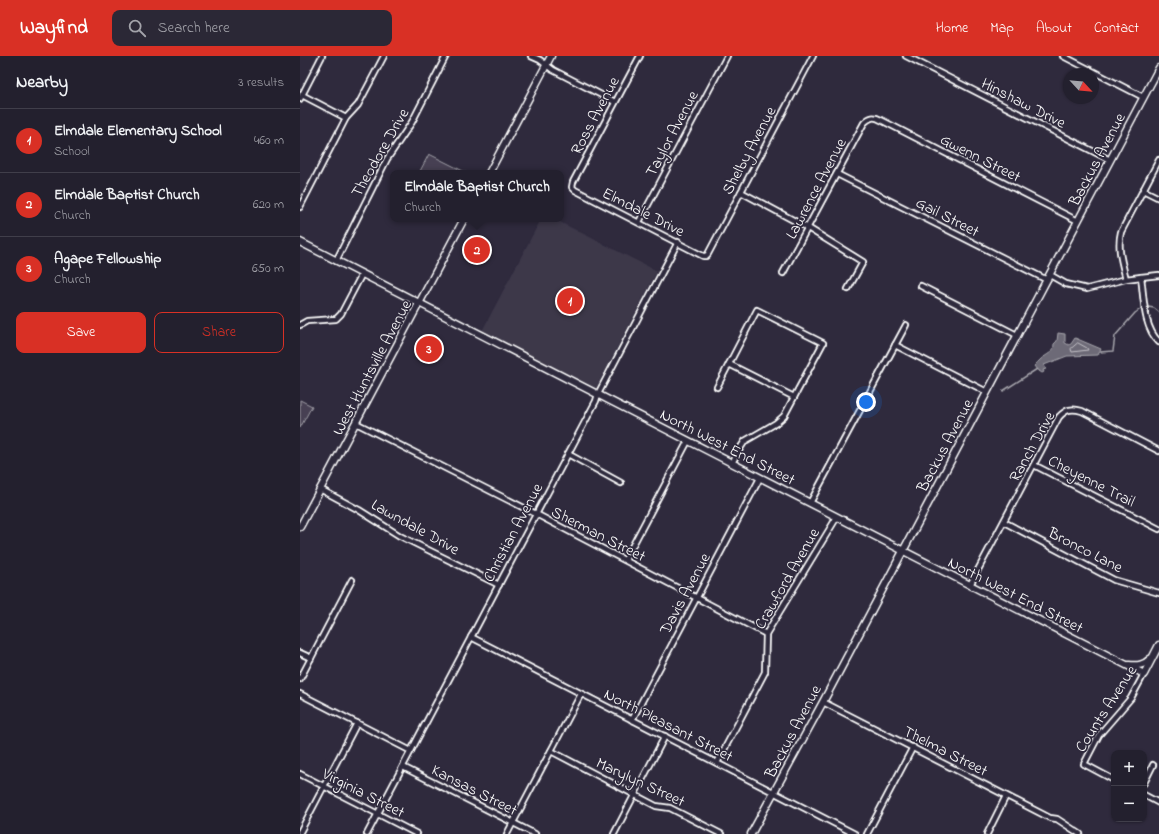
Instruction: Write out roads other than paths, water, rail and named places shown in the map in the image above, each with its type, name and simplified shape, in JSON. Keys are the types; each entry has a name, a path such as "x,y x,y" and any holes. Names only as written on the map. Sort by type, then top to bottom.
{"street":[{"path":"322,56 301,97 346,118"},
{"path":"300,207 346,118 358,106 384,56"},
{"name":"Theodore Drive","path":"336,261 387,159 412,122 446,56"},
{"path":"531,56 540,60 553,70 616,102"},
{"path":"491,170 551,56"},
{"name":"Ross Avenue","path":"572,187 573,182 640,56"},
{"name":"Taylor Avenue","path":"639,222 727,56"},
{"name":"Shelby Avenue","path":"706,256 813,56"},
{"name":"Hinshaw Drive","path":"906,56 1110,160"},
{"path":"1063,56 1143,97"},
{"name":"Backus Avenue","path":"751,834 823,702 1159,68"},
{"name":"Lawrence Avenue","path":"783,273 864,124 872,117"},
{"name":"Gwenn Street","path":"872,117 876,117 1078,221"},
{"path":"1126,279 1119,249 1121,232 1159,160"},
{"name":"Gail Street","path":"837,174 1048,278 1066,284 1087,289 1141,276 1159,275"},
{"name":"Elmdale Drive","path":"572,187 575,190 703,256 706,256"},
{"path":"1143,190 1159,198"},
{"path":"741,192 808,228 863,262 848,289"},
{"name":"West Huntsville Avenue","path":"300,527 462,222"},
{"name":"North West End Street","path":"300,242 1144,674"},
{"name":"Christian Avenue","path":"367,834 596,401 598,394 678,242"},
{"path":"300,325 307,321 336,319 341,314 362,274"},
{"path":"1141,276 1149,329 1159,342"},
{"path":"921,286 1017,335"},
{"path":"716,387 758,310 823,343 784,416 746,441 732,464"},
{"path":"810,503 906,324"},
{"path":"895,346 987,392"},
{"path":"729,364 794,397"},
{"name":"Ranch Drive","path":"970,585 1059,417 1064,412 1069,409 1082,411 1159,450"},
{"name":"Sherman Street","path":"356,423 536,514 766,634"},
{"path":"625,560 688,441"},
{"path":"568,454 621,483"},
{"name":"Cheyenne Trail","path":"1034,465 1159,529"},
{"name":"Davis Avenue","path":"632,720 760,478"},
{"name":"Lawndale Drive","path":"320,489 359,510 400,536 499,585"},
{"name":"Crawford Avenue","path":"718,763 765,672 766,634 837,517"},
{"name":"Bronco Lane","path":"1004,522 1114,580 1159,593"},
{"path":"300,678 352,580"},
{"name":"North Pleasant Street","path":"471,637 855,834"},
{"name":"Counts Avenue","path":"1111,778 1084,764 1099,736 1131,698 1159,646"},
{"path":"300,653 311,658"},
{"path":"1126,665 1135,666 1144,664 1155,653"},
{"path":"300,694 411,751"},
{"path":"507,834 581,694"},
{"name":"Thelma Street","path":"823,702 1006,796 1050,818 1057,819 1080,834"},
{"path":"300,832 357,723"},
{"path":"614,834 665,736"},
{"path":"867,834 913,748"},
{"name":"Marylyn Street","path":"551,751 656,806 670,808 721,834"},
{"path":"1147,777 1153,765"},
{"name":"Kansas Street","path":"403,767 535,834"},
{"name":"Virginia Street","path":"300,774 417,834"},
{"path":"987,834 1006,796"},
{"path":"1147,797 1159,803"}],"water":[{"path":"1058,333 1065,334 1065,343 1069,345 1075,338 1101,349 1098,355 1067,356 1044,365 1046,369 1043,370 1044,372 1042,373 1034,366 1053,349 1054,344 1057,341"}],"waterway":[{"path":"1148,307 1154,308 1159,312"},
{"path":"1100,352 1113,351 1115,336 1135,313 1142,308"},
{"path":"1003,391 1037,369"}],"place":[{"name":"Elmdale Baptist Church","path":"477,250"},
{"name":"Elmdale Elementary School","path":"570,301"},
{"name":"Agape Fellowship","path":"429,349"}]}
